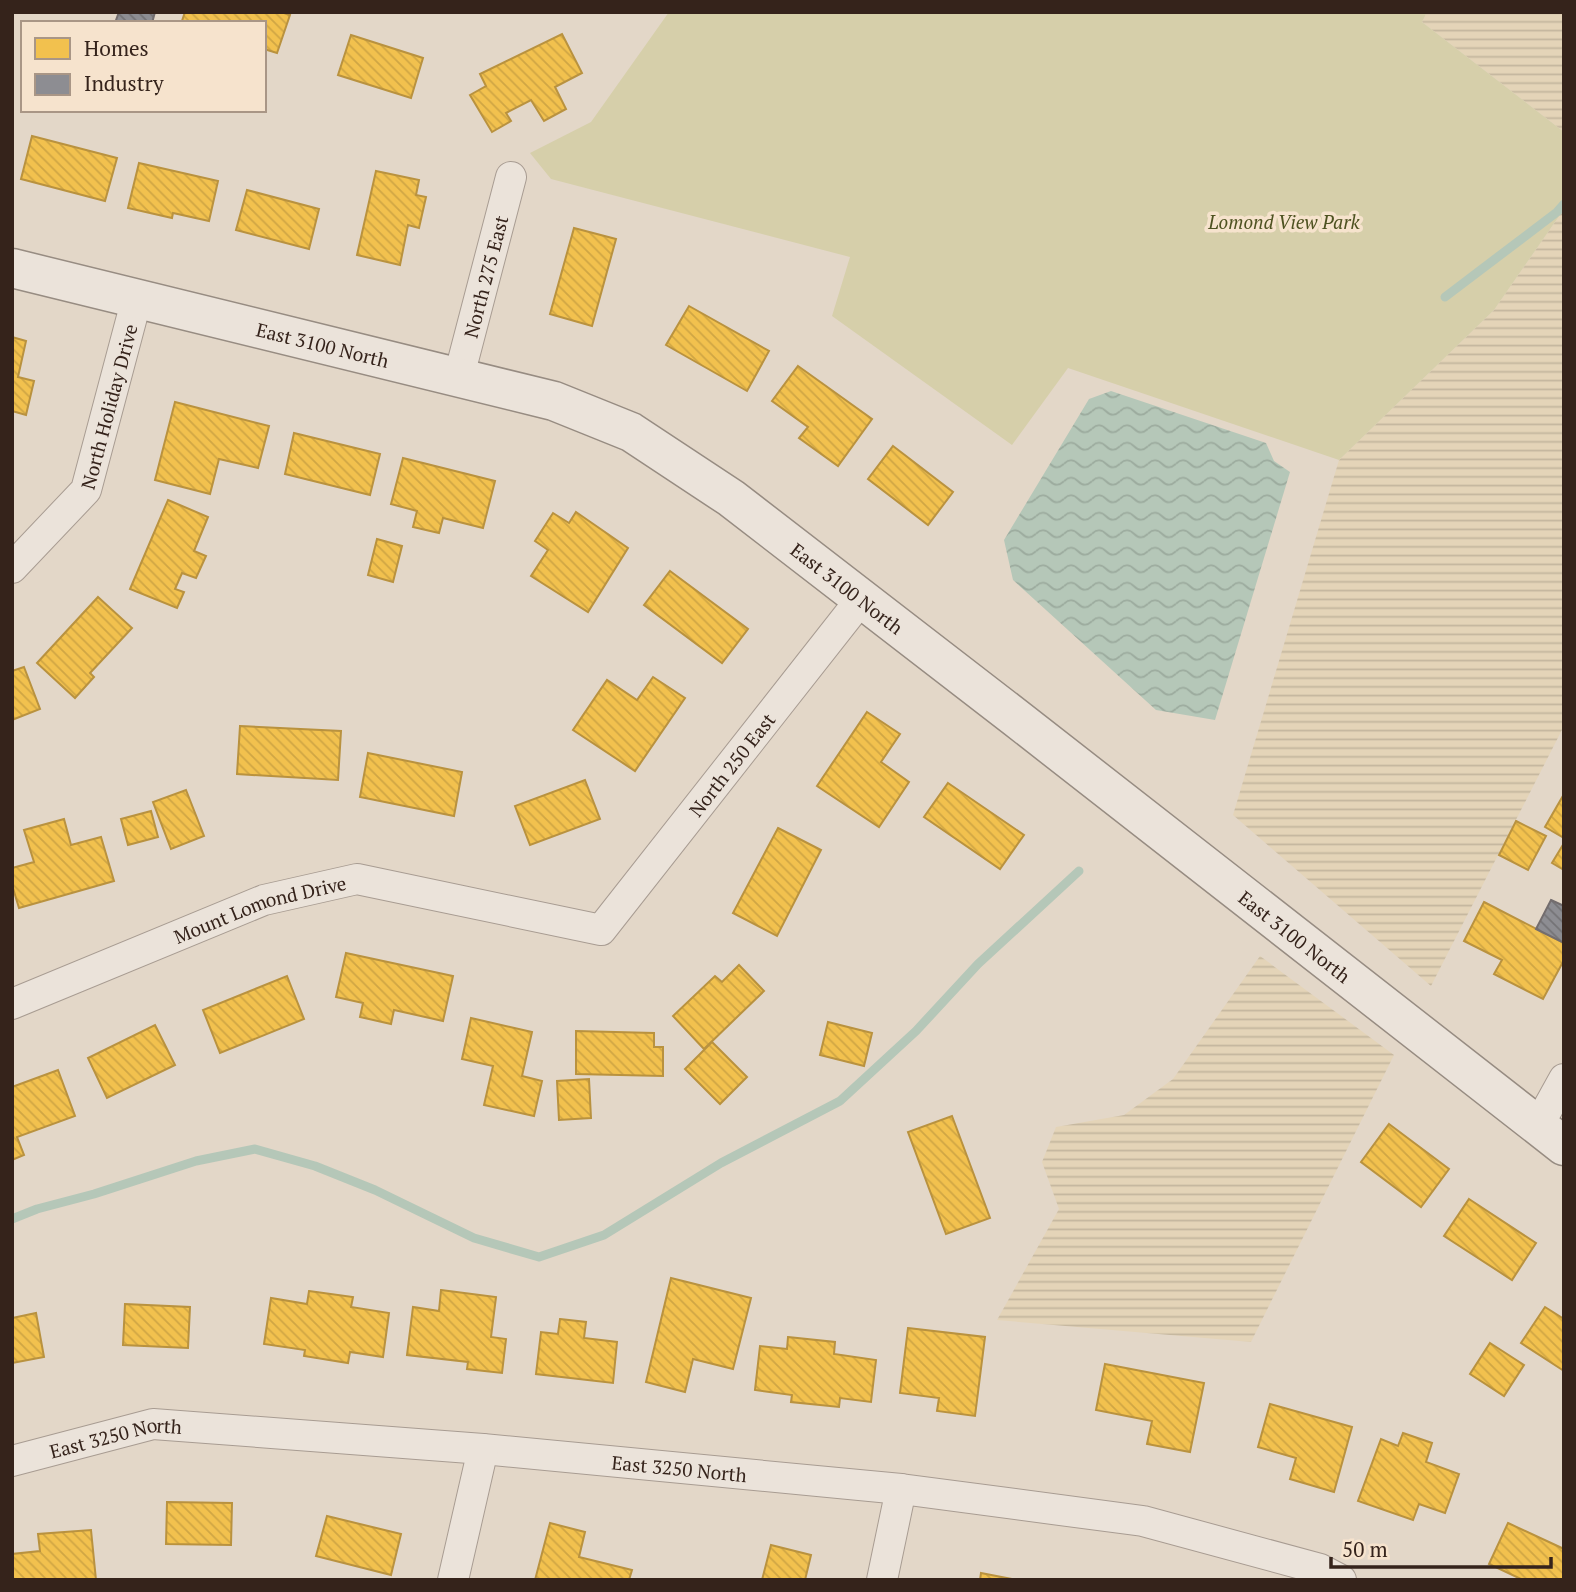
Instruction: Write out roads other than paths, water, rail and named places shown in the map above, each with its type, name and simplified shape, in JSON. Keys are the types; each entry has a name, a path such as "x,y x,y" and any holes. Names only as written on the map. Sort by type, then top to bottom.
{"street":[{"name":"North 275 East","path":"459,376 511,177"},
{"name":"East 3100 North","path":"12,268 554,401 631,432 731,498 862,598 1551,1136"},
{"name":"North Holiday Drive","path":"12,568 86,490 137,299"},
{"name":"North 250 East","path":"601,930 862,598"},
{"name":"Mount Lomond Drive","path":"12,1004 264,900 357,879 601,930"},
{"path":"1551,1136 1564,1079"},
{"name":"East 3250 North","path":"12,1461 153,1424 483,1449 901,1489 1143,1521 1320,1569 1341,1580"},
{"path":"453,1580 483,1449"},
{"path":"882,1580 901,1489"}],"water":[{"path":"1111,391 1266,443 1274,461 1290,472 1215,720 1156,710 1013,580 1004,540 1089,399"}],"waterway":[{"path":"1445,297 1564,204"},
{"path":"12,1219 196,1161 255,1149 315,1166 375,1190 474,1238 539,1257 604,1235 721,1163 840,1101 916,1031 978,964 1079,871"}],"park label":[{"name":"Lomond View Park","path":"1284,221"}]}
